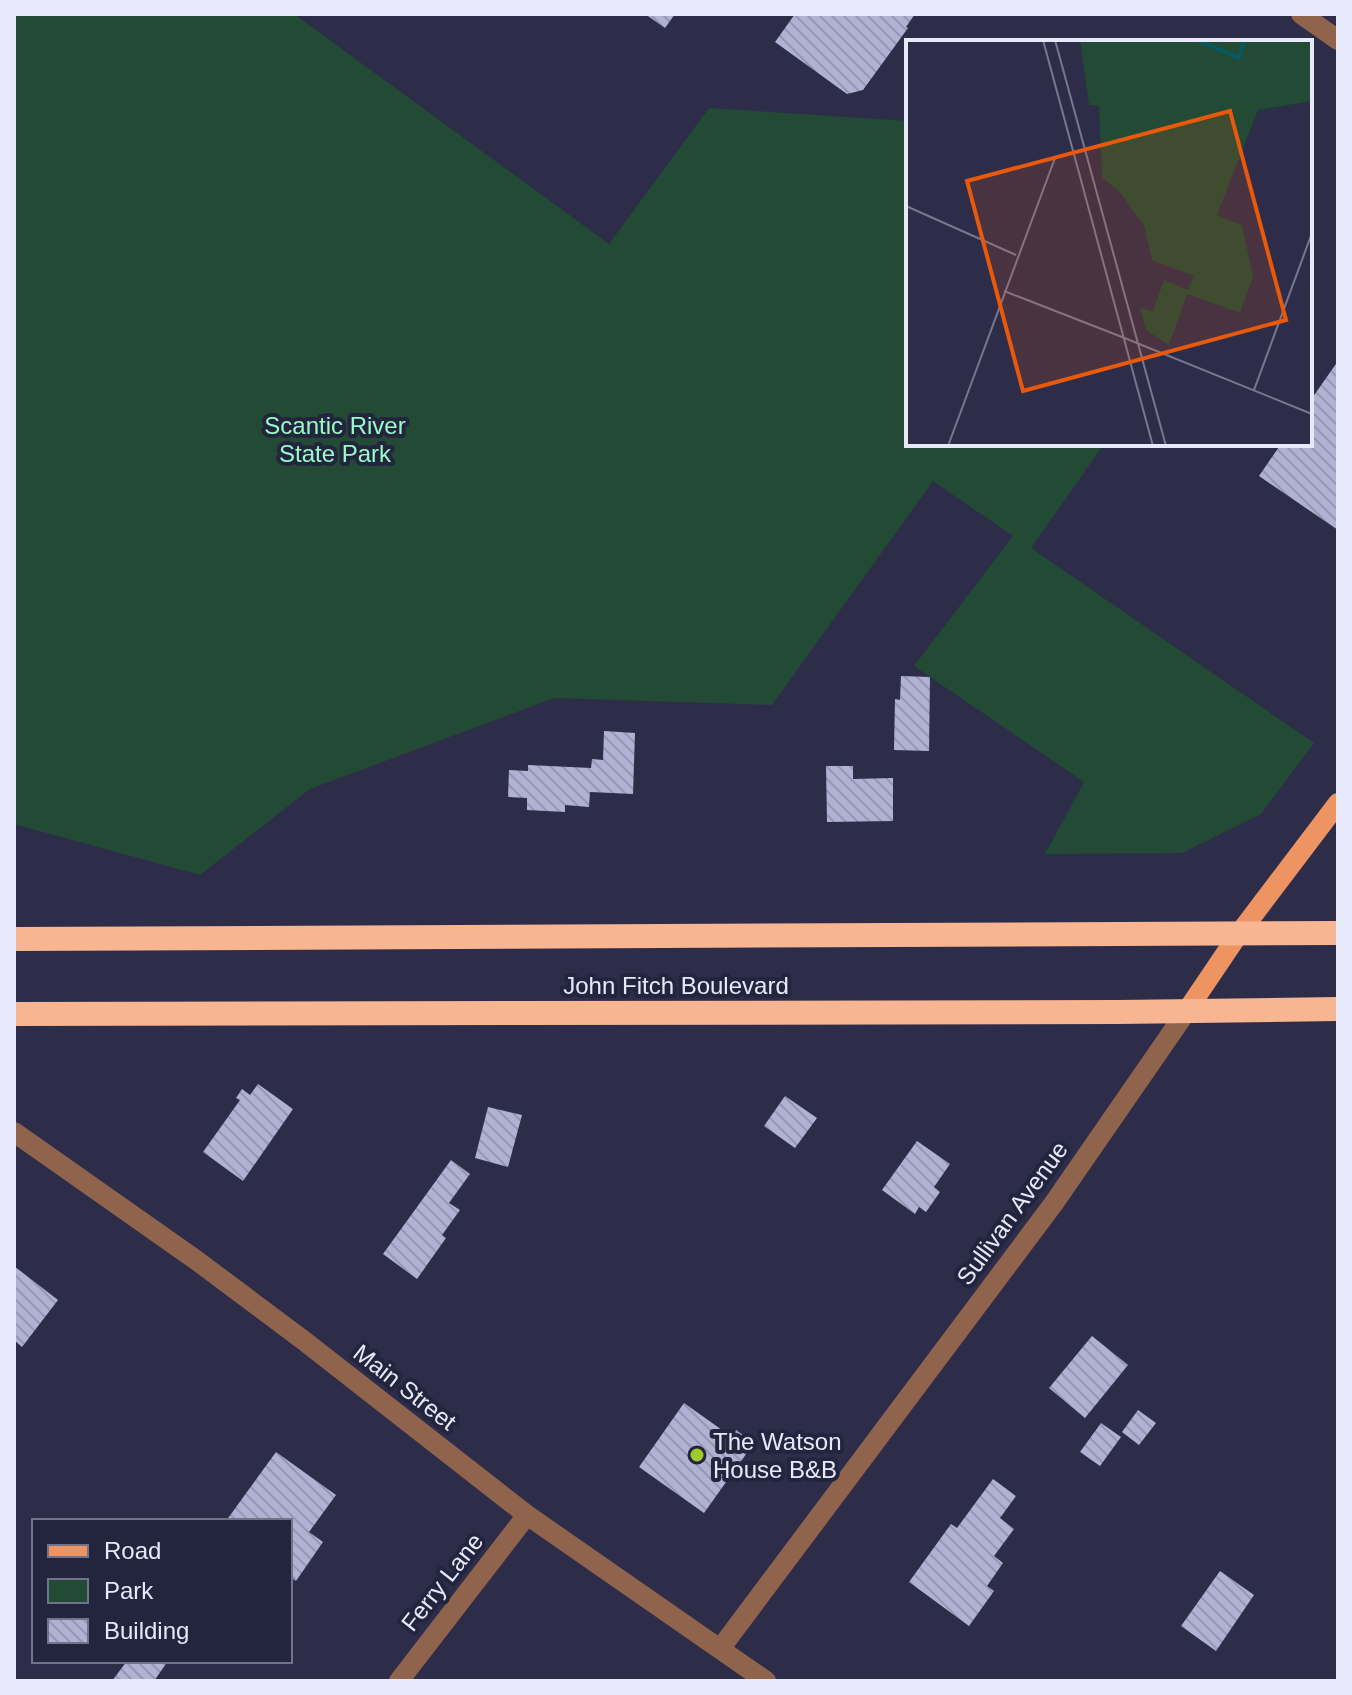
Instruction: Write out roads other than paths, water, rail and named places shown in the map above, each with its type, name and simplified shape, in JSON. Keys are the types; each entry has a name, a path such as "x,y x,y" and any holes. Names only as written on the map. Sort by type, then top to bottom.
{"highway":[{"name":"John Fitch Boulevard","path":"14,939 1338,933"},
{"name":"John Fitch Boulevard","path":"14,1014 1186,1012 1338,1009"}],"main road":[{"name":"Sullivan Avenue","path":"1186,1012 1238,935 1338,803"}],"street":[{"path":"1301,14 1338,40"},
{"name":"Sullivan Avenue","path":"720,1649 1054,1203 1186,1012"},
{"name":"Main Street","path":"14,1132 196,1260 527,1515 766,1681"},
{"name":"Ferry Lane","path":"399,1681 527,1515"}],"place":[{"name":"The Watson House B&B","path":"697,1455"}],"park label":[{"name":"Scantic River State Park","path":"335,439"}]}
